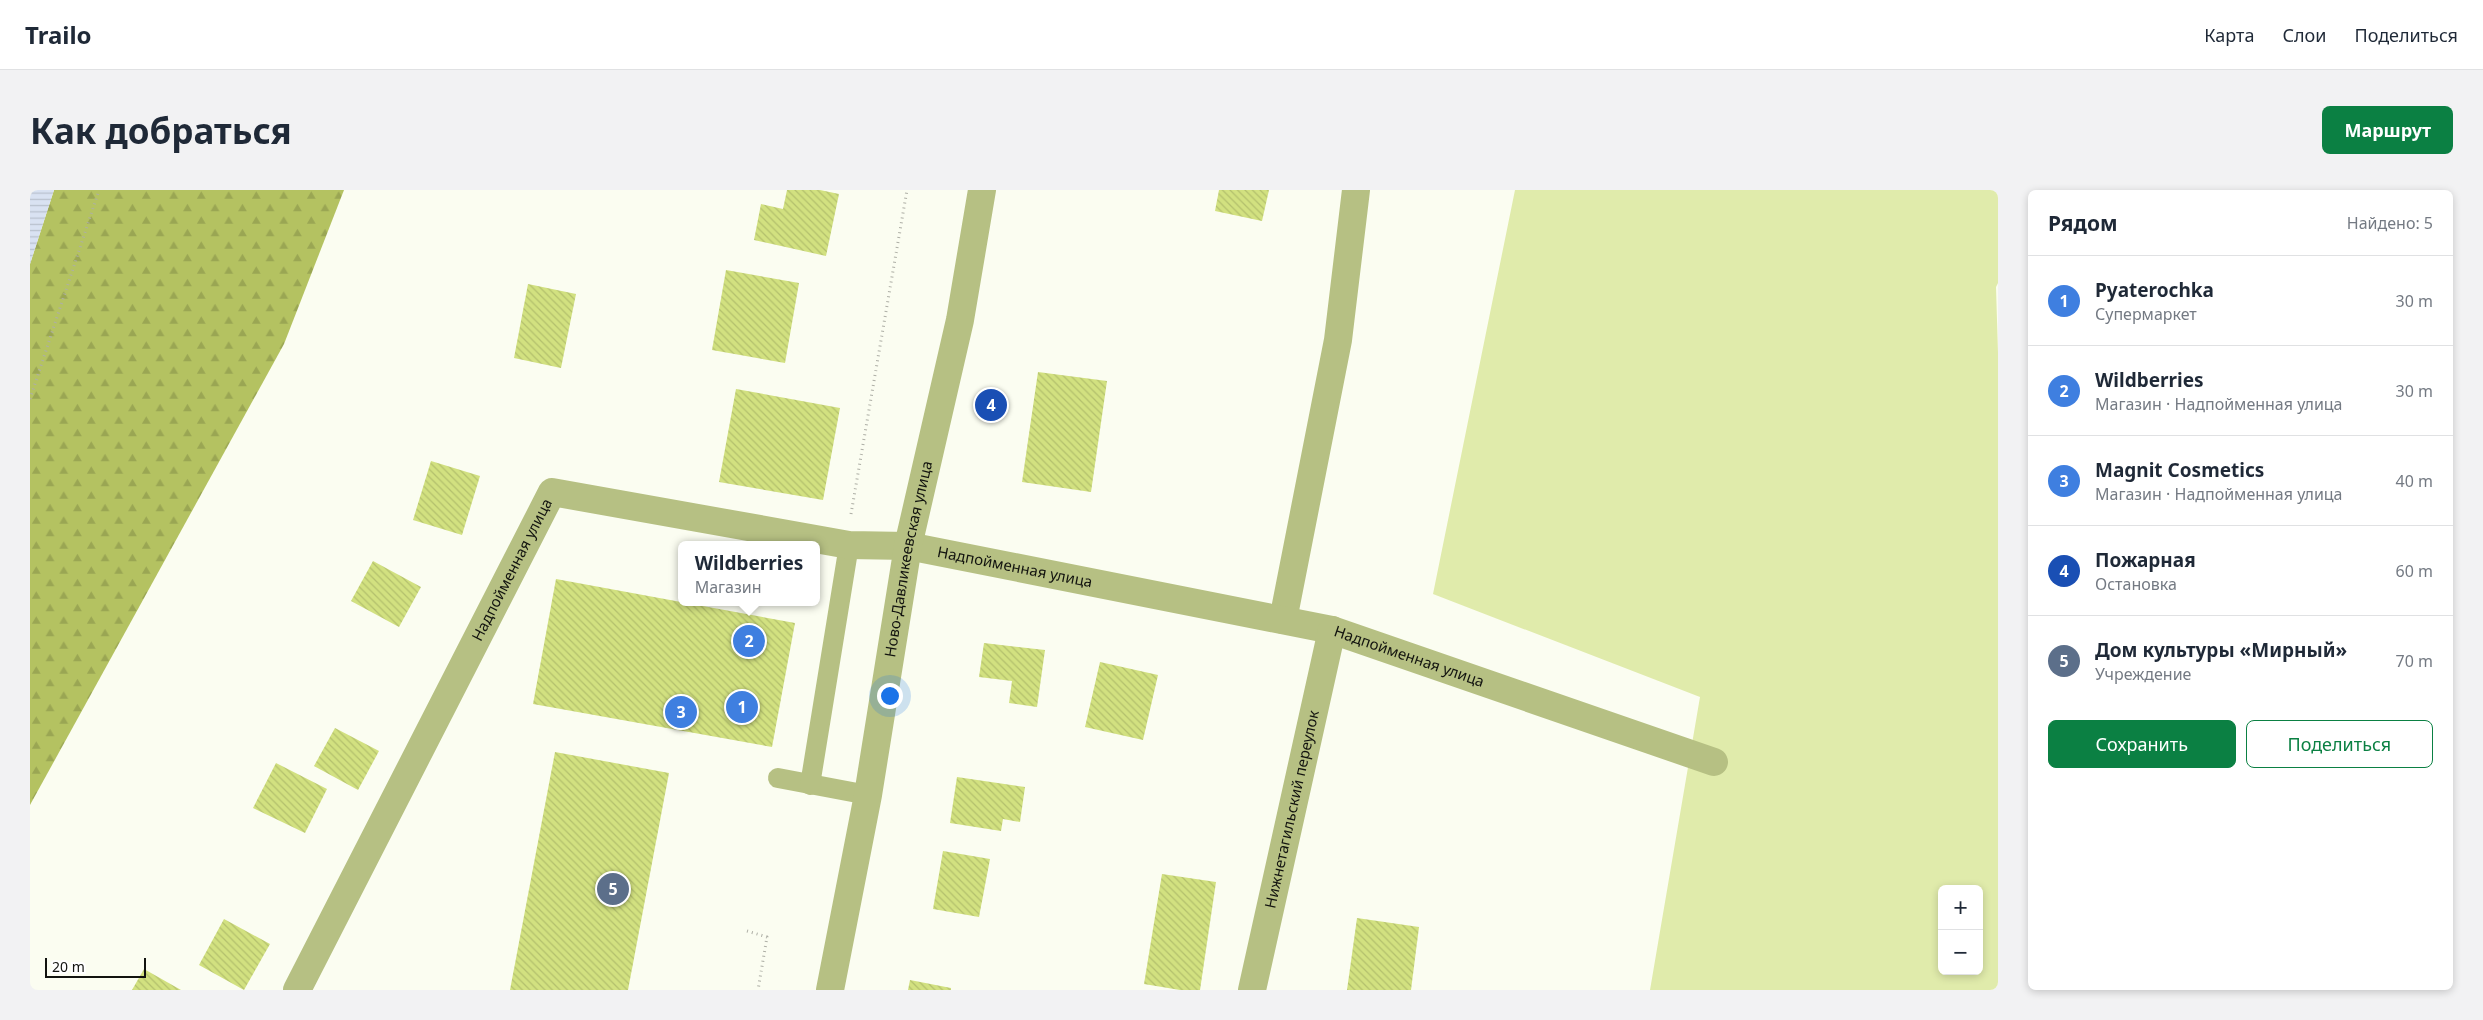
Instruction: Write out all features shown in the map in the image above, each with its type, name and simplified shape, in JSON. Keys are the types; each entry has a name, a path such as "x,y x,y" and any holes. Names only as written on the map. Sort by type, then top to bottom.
{"street":[{"name":"Ново-Давликеевская улица","path":"830,990 868,795 908,546 960,320 982,190"},
{"path":"1283,620 1338,340 1356,190"},
{"name":"Надпойменная улица","path":"297,990 552,492 849,545 908,546 1332,630 1714,762"},
{"name":"Нижнетагильский переулок","path":"1252,990 1332,630"}],"lane":[{"path":"810,785 849,545"},
{"path":"778,778 868,795"}],"path":[{"path":"30,399 99,190"},
{"path":"849,545 847,536 907,190"},
{"path":"747,931 767,937 758,990"}],"green space":[{"path":"54,190 344,190 284,344 30,805 30,264"},
{"path":"1515,190 1998,190 1998,283 1996,287 1998,353 1998,990 1650,990 1700,697 1433,594"}],"water":[{"path":"30,190 54,190 30,264"}],"building":[{"path":"787,190 820,190 839,194 826,256 754,240 761,204 783,209"},
{"path":"1219,190 1269,190 1262,221 1215,211"},
{"path":"726,270 799,283 785,363 712,350"},
{"path":"528,284 576,294 561,368 514,358"},
{"path":"1038,372 1107,381 1091,492 1022,482"},
{"path":"736,389 840,408 823,500 719,482"},
{"path":"431,461 480,476 462,535 413,520"},
{"path":"373,561 421,587 399,627 351,601"},
{"path":"556,579 678,601 678,606 703,606 795,623 772,747 533,704"},
{"path":"984,643 1045,650 1037,707 1009,703 1012,681 979,677"},
{"path":"1100,662 1158,675 1143,740 1085,727"},
{"path":"335,728 379,751 358,790 314,766"},
{"path":"555,752 669,773 628,990 510,990"},
{"path":"276,763 327,789 305,833 253,808"},
{"path":"957,777 1025,787 1020,822 1003,819 1001,831 950,823"},
{"path":"943,851 990,859 979,917 933,909"},
{"path":"1162,874 1216,882 1200,990 1180,990 1144,984"},
{"path":"1357,918 1419,927 1411,990 1347,990"},
{"path":"224,919 270,944 244,990 199,965"},
{"path":"144,969 181,990 132,990"},
{"path":"910,980 951,988 951,990 908,990"}],"place":[{"name":"Пожарная","path":"991,405"},
{"name":"Wildberries","path":"749,641"},
{"name":"Pyaterochka","path":"742,707"},
{"name":"Magnit Cosmetics","path":"681,712"},
{"name":"Дом культуры «Мирный»","path":"613,889"}]}
